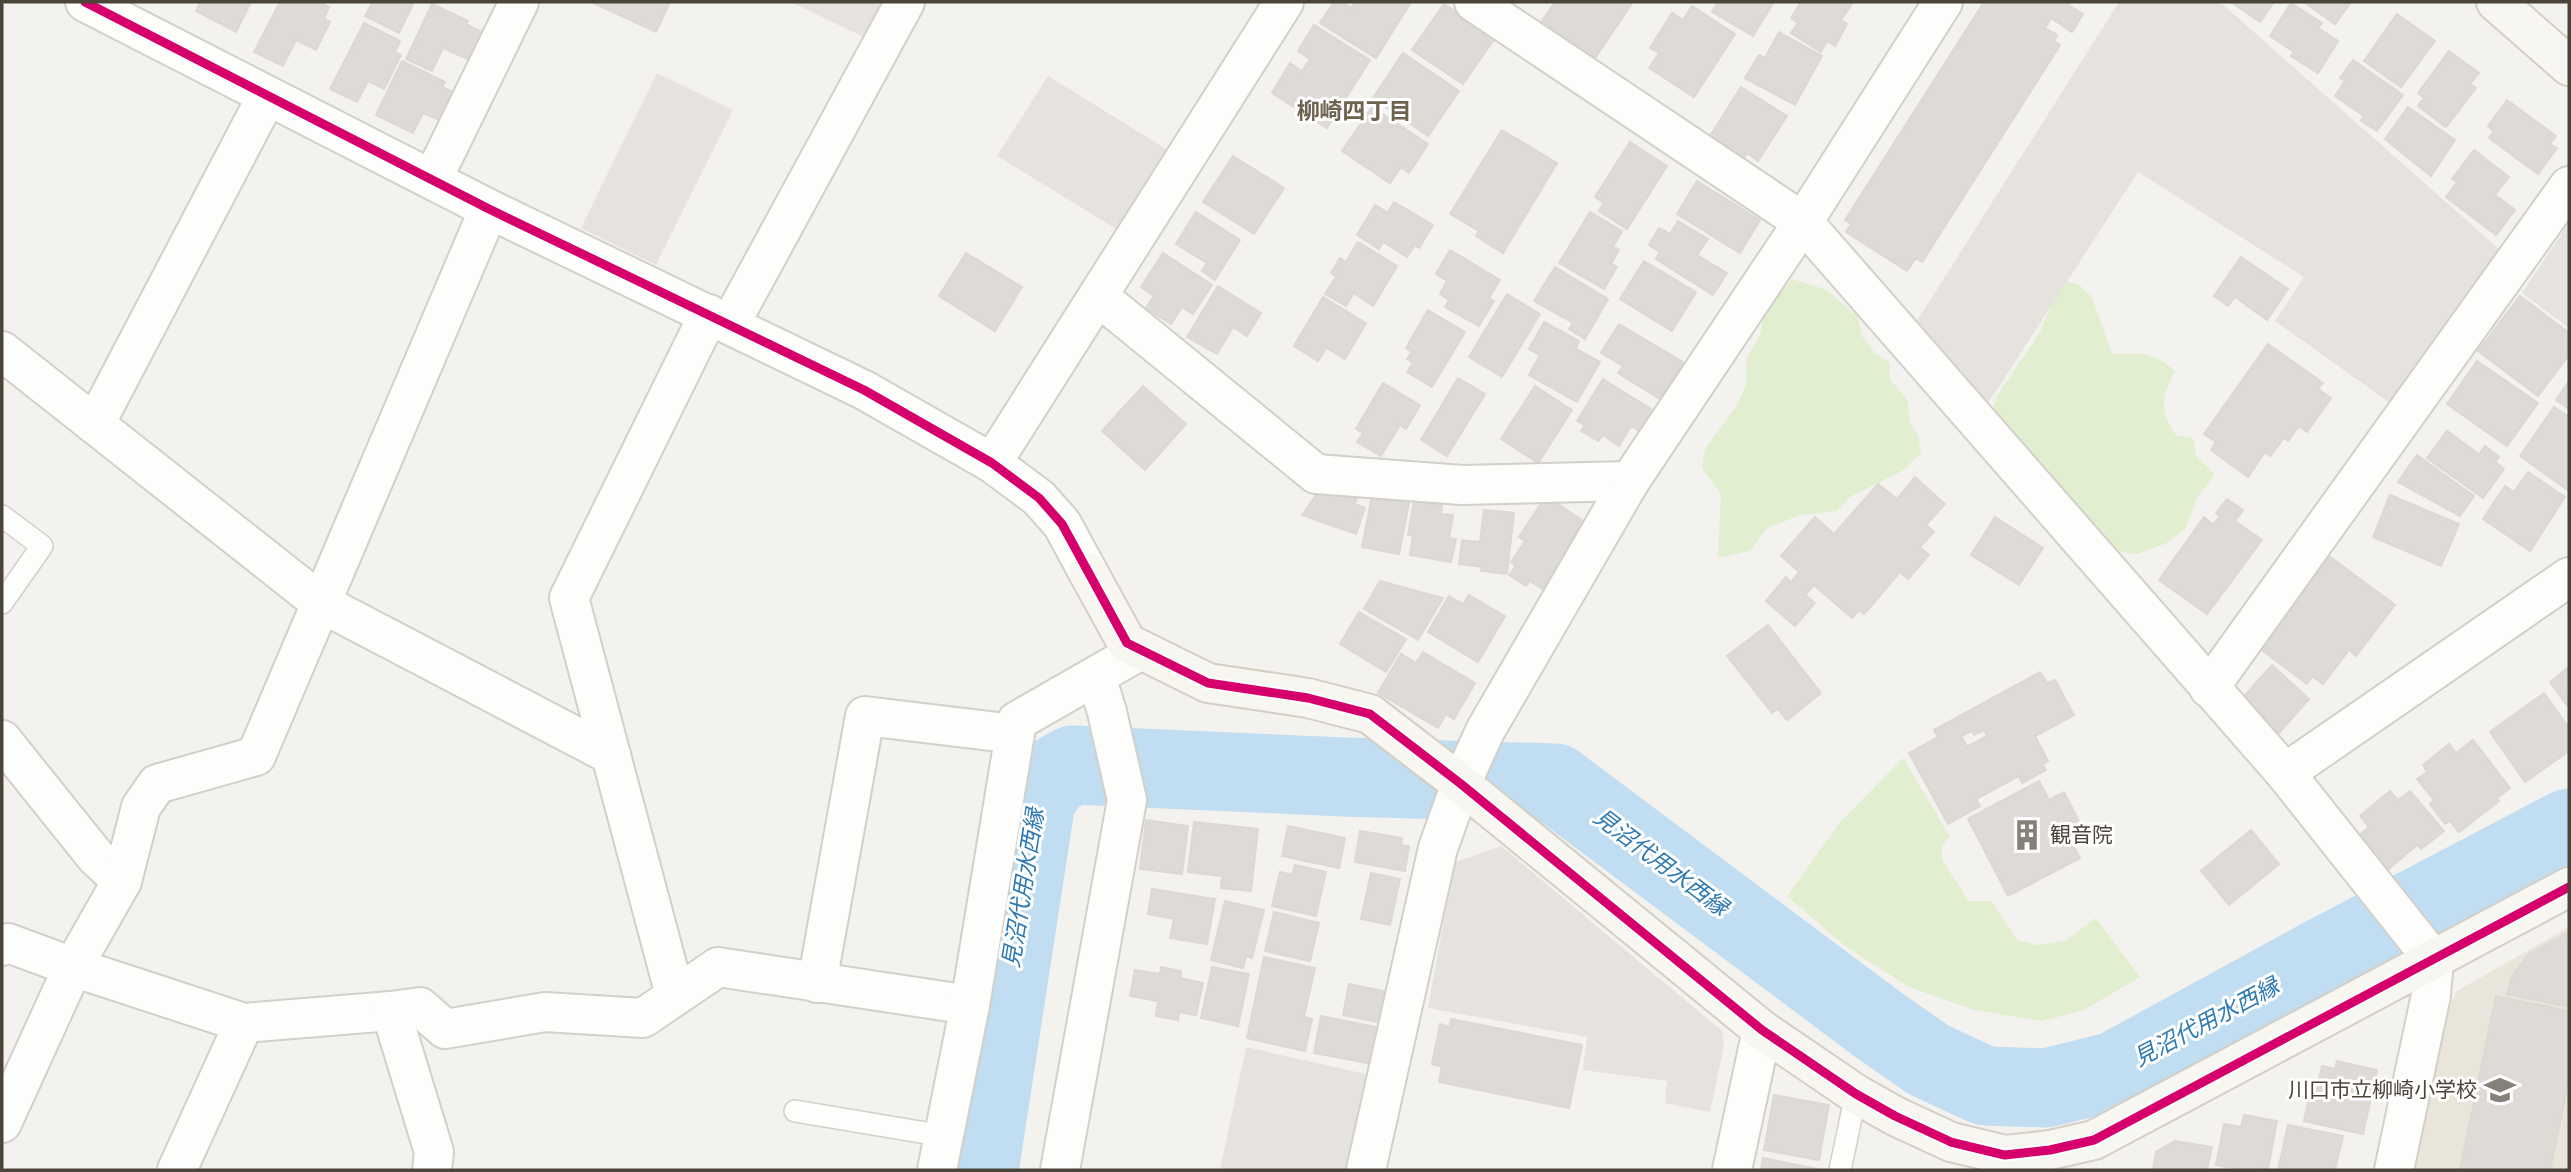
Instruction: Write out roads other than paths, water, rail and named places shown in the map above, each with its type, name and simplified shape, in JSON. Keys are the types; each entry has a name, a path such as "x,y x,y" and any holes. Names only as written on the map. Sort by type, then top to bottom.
{"street":[{"path":"85,2 489,209 864,390 992,463 1040,498 1062,524 1127,643 1208,683 1308,698 1370,714 1461,784 1762,1030 1856,1094 1951,1142 2048,1160 2094,1140 2429,954 2569,887"},
{"path":"433,178 519,2"},
{"path":"675,995 569,598 720,319 905,2"},
{"path":"992,463 1284,2"},
{"path":"1474,2 1803,222 2285,773 2429,954 2431,995 2394,1170"},
{"path":"1366,1170 1438,848 1461,784 1485,731 1630,481 1803,222 1943,2"},
{"path":"2496,2 2569,66"},
{"path":"95,425 267,96"},
{"path":"2209,688 2569,186"},
{"path":"2,1123 73,967 122,881 141,807 157,784 256,756 489,209"},
{"path":"1099,297 1316,474 1462,485 1630,481"},
{"path":"2,351 321,603 611,755"},
{"path":"2285,773 2569,576"},
{"path":"941,1153 970,1005 1017,721 1101,694 1141,650"},
{"path":"1060,1170 1127,800 1101,694"},
{"path":"817,983 865,716 1015,734"},
{"path":"2,740 96,856 122,881"},
{"path":"2,946 8,943 244,1023 420,1007 445,1029 545,1012 643,1018 718,967 970,1005"},
{"path":"391,1011 434,1152 432,1170"},
{"path":"177,1170 244,1023"},
{"path":"1732,1170 1762,1030"}],"lane":[{"path":"2,516 42,545 2,603"},
{"path":"1840,1170 1856,1094"},
{"path":"795,1111 941,1153"}],"waterway":[{"name":"見沼代用水西縁","path":"979,1170 1036,800 1050,778 1073,765 1555,783 1880,1026 1929,1060 1985,1086 2046,1088 2115,1071 2316,961 2569,828"}],"place":[{"name":"観音院","path":"2027,835"},
{"name":"川口市立柳崎小学校","path":"2500,1090"}],"district":[{"name":"柳崎四丁目","path":"1354,111"}]}
